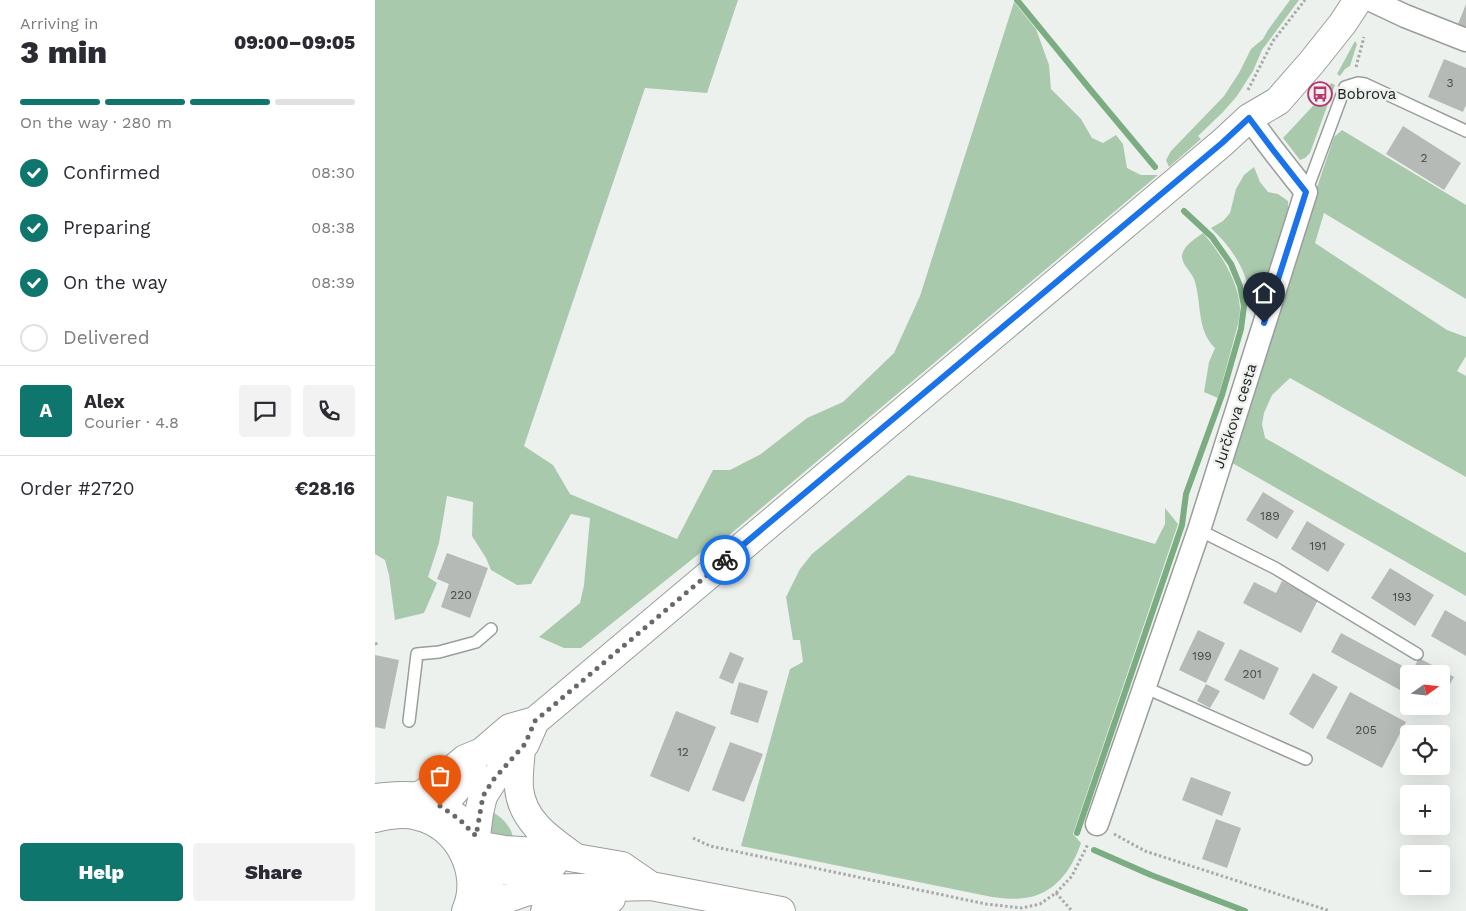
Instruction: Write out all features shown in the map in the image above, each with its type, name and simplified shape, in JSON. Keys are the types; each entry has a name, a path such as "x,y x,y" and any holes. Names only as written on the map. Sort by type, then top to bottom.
{"main road":[{"path":"375,837 395,832 414,833 428,808 477,768 482,752 510,728 535,721 1222,143 1247,107 1267,91 1318,32 1341,0"},
{"path":"1247,107 1278,101 1337,31 1358,0"},
{"path":"466,911 472,892 471,873 479,854 483,796 498,773 525,744 535,721"},
{"path":"521,749 519,786 523,806 538,829 546,837 576,858"},
{"path":"375,798 401,796 459,819 479,854 490,890 485,911"},
{"path":"375,818 395,814 408,814 428,808"},
{"path":"479,854 505,850 541,852 622,866 651,886"},
{"path":"485,911 509,898 525,892 543,889 651,886 781,911"},
{"path":"545,911 594,906 651,886"}],"street":[{"path":"1371,0 1405,16 1466,40"},
{"path":"1247,107 1273,150 1306,192"},
{"name":"Jurčkova cesta","path":"1097,824 1199,530 1306,192"}],"lane":[{"path":"1306,192 1345,87 1358,83 1365,84 1466,132"},
{"path":"1199,530 1275,568 1417,654"},
{"path":"409,721 417,654 439,652 476,642 491,629"},
{"path":"1144,687 1306,758"}],"path":[{"path":"1247,107 1255,78 1266,53 1305,0"},
{"path":"1351,85 1364,37 1355,33"},
{"path":"693,838 710,846 986,904 1022,908 1040,904 1056,893 1072,876 1097,824 1145,851 1329,911"},
{"path":"1056,893 1073,911"}],"green space":[{"path":"375,0 738,0 707,93 645,88 524,446 553,465 570,494 677,539 713,470 730,470 761,454 807,418 843,402 894,353 920,296 1014,2 1036,29 1049,65 1051,89 1081,119 1092,138 1103,143 1116,135 1123,144 1127,168 1141,175 1158,175 709,552 705,549 581,648 564,648 539,637 580,603 584,585 590,518 571,514 531,584 517,585 491,570 472,536 473,502 447,496 439,543 428,577 437,583 424,613 395,620 385,560 375,554"},
{"path":"1290,0 1299,0 1262,50 1253,71 1237,96 1198,136 1201,139 1169,167 1166,160 1171,151 1224,96 1239,73 1251,49 1263,39"},
{"path":"1355,41 1357,44 1350,66 1340,76 1337,74"},
{"path":"1331,83 1335,85 1310,153 1300,160 1283,138 1325,93"},
{"path":"1342,130 1466,205 1466,299 1324,213 1315,243 1447,330 1466,337 1466,356 1457,371 1466,376 1466,477 1290,378 1272,395 1264,413 1262,424 1265,438 1466,553 1466,596 1227,460 1334,137"},
{"path":"1254,167 1260,182 1268,192 1278,194 1288,201 1288,220 1271,266 1260,307 1253,305 1247,282 1239,263 1227,245 1211,228 1223,221 1230,213 1236,189 1244,175"},
{"path":"1203,233 1216,250 1232,278 1239,298 1240,308 1237,327 1218,398 1204,392 1209,362 1215,348 1205,333 1194,279 1182,258 1183,251 1188,245"},
{"path":"908,475 1001,498 1155,544 1165,524 1165,508 1178,524 1073,834 1081,843 1073,863 1067,871 1053,886 1035,896 1016,899 992,897 741,846 790,669 803,662 800,640 793,640 786,597 800,569 812,554"},
{"path":"488,809 504,821 510,828 513,837 491,835 489,831"}],"building":[{"path":"1466,4 1466,33 1456,29"},
{"path":"1444,59 1466,68 1466,105 1463,112 1428,97"},
{"path":"1403,126 1461,163 1444,190 1386,154"},
{"path":"1263,492 1294,511 1277,539 1246,520"},
{"path":"1307,521 1345,544 1328,572 1291,549"},
{"path":"447,553 488,568 470,618 441,607 449,584 437,579"},
{"path":"1390,568 1434,595 1415,626 1371,598"},
{"path":"1282,581 1318,600 1301,633 1243,603 1254,582 1276,593"},
{"path":"1445,610 1466,622 1466,656 1431,636"},
{"path":"1198,630 1225,643 1206,683 1179,670"},
{"path":"1341,633 1401,665 1400,690 1331,652"},
{"path":"1240,649 1279,668 1264,700 1224,680"},
{"path":"730,652 744,658 733,684 719,678"},
{"path":"375,655 399,660 385,729 375,727"},
{"path":"1419,658 1432,665 1415,665"},
{"path":"1313,673 1338,687 1313,729 1289,714"},
{"path":"1450,675 1454,677 1450,684"},
{"path":"739,682 768,691 758,723 730,714"},
{"path":"1206,684 1220,691 1210,708 1197,701"},
{"path":"1350,692 1406,722 1404,725 1400,725 1400,734 1382,768 1326,738"},
{"path":"676,711 716,727 689,792 650,776"},
{"path":"730,742 763,754 744,802 712,790"},
{"path":"1191,777 1231,792 1222,816 1182,800"},
{"path":"1216,819 1241,828 1227,868 1202,859"}],"waterway":[{"path":"1017,0 1155,167"},
{"path":"1077,833 1182,525 1186,494 1222,395 1241,329 1244,306 1240,286 1231,264 1212,237 1184,211"},
{"path":"1094,850 1151,875 1245,911"}],"way so far":[{"path":"440,806 459,819 476,836 483,796 504,766 525,744 535,721 725,560"}],"place":[{"name":"Bobrova","path":"1320,94"}],"route":[{"path":"725,560 1222,143 1249,118 1306,192 1264,323"}]}
